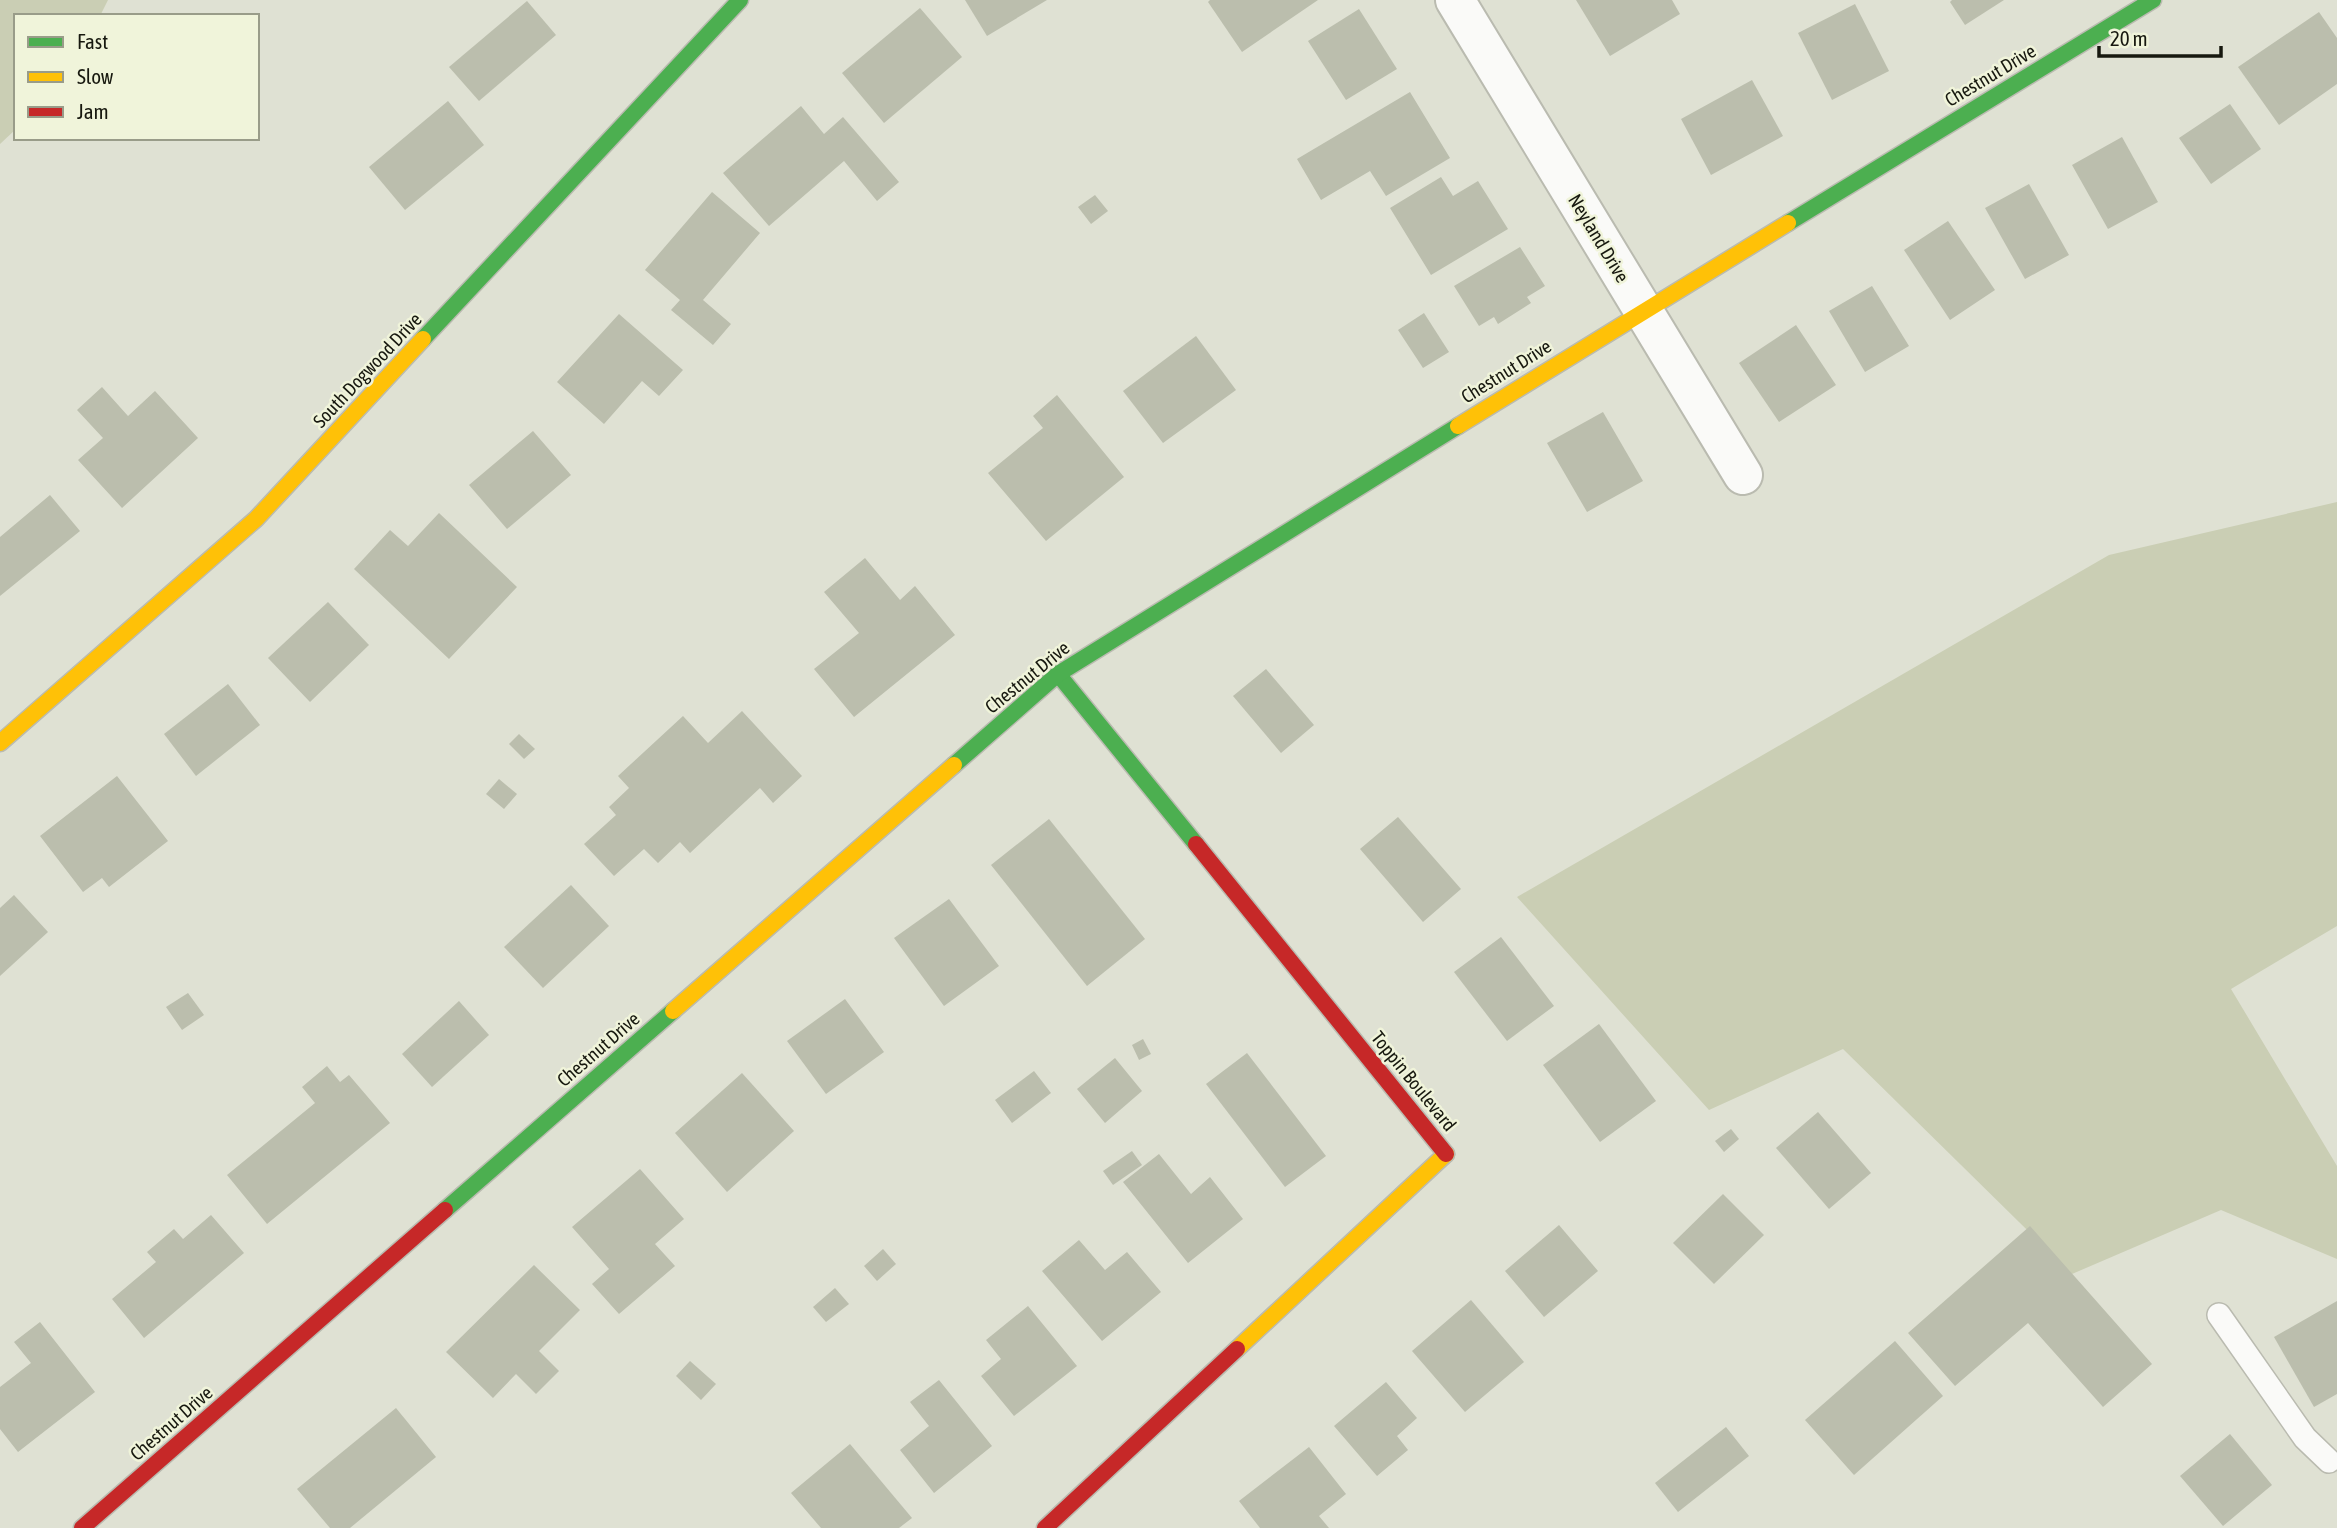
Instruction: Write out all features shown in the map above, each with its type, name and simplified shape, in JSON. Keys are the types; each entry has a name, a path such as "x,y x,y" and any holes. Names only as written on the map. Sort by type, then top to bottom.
{"street":[{"name":"South Dogwood Drive","path":"0,743 256,519 740,0"},
{"name":"Neyland Drive","path":"1455,0 1743,475"},
{"name":"Chestnut Drive","path":"82,1528 1058,674 1643,311 2153,0"},
{"name":"Toppin Boulevard","path":"1045,1528 1446,1154 1058,674"}],"lane":[{"path":"2219,1315 2305,1438 2334,1463"}],"green space":[{"path":"0,0 108,0 101,14 14,14 14,131 0,144"},
{"path":"2337,502 2337,926 2231,989 2337,1166 2337,1259 2221,1210 2072,1274 1843,1049 1709,1110 1517,897 2109,555"}],"building":[{"path":"965,0 1047,0 987,36"},
{"path":"1318,0 1242,52 1208,2"},
{"path":"1576,0 1672,0 1680,14 1610,56"},
{"path":"2004,0 1965,25 1950,2"},
{"path":"527,1 556,35 479,101 449,67"},
{"path":"1855,4 1889,71 1832,100 1798,33"},
{"path":"920,8 962,57 884,123 842,73"},
{"path":"1359,9 1397,69 1346,100 1308,41"},
{"path":"2319,12 2337,38 2337,84 2279,125 2238,67"},
{"path":"1752,80 1783,136 1711,175 1681,119"},
{"path":"1410,92 1450,158 1386,196 1370,171 1321,200 1297,159"},
{"path":"448,101 484,145 405,210 369,167"},
{"path":"2230,104 2261,149 2211,184 2179,138"},
{"path":"801,106 824,134 843,117 899,182 877,201 844,161 769,226 723,173"},
{"path":"2122,137 2158,202 2108,229 2072,165"},
{"path":"1441,177 1453,196 1478,181 1508,229 1431,275 1390,208"},
{"path":"2029,184 2069,255 2025,279 1985,208"},
{"path":"712,192 760,233 703,300 731,324 713,345 671,310 680,300 645,270"},
{"path":"1095,195 1108,211 1091,224 1078,207"},
{"path":"1948,221 1995,290 1950,320 1904,250"},
{"path":"1520,247 1545,286 1527,297 1531,303 1498,324 1494,317 1479,326 1454,286"},
{"path":"1872,286 1909,346 1865,372 1829,311"},
{"path":"1424,313 1449,352 1423,368 1398,330"},
{"path":"619,314 683,370 659,396 642,381 604,424 557,382"},
{"path":"1796,325 1836,385 1779,422 1739,363"},
{"path":"1196,336 1236,390 1163,443 1123,391"},
{"path":"102,387 128,416 155,391 198,438 122,508 78,460 103,438 77,410"},
{"path":"1057,395 1124,477 1046,541 988,473 1043,428 1033,416"},
{"path":"1603,412 1643,481 1587,512 1547,443"},
{"path":"533,431 571,475 507,529 469,485"},
{"path":"50,495 80,531 0,596 0,537"},
{"path":"439,513 517,587 449,659 354,569 390,530 408,546"},
{"path":"865,558 900,600 915,586 955,635 854,717 814,669 859,633 824,592"},
{"path":"328,602 369,645 310,702 268,658"},
{"path":"1266,669 1314,725 1281,753 1233,696"},
{"path":"228,684 260,725 196,776 164,734"},
{"path":"742,711 802,776 773,803 760,788 690,853 680,842 658,863 644,849 614,876 584,844 616,815 609,807 629,788 618,776 683,716 708,743"},
{"path":"519,734 535,749 524,759 509,744"},
{"path":"117,776 168,841 109,887 102,878 83,892 40,836"},
{"path":"499,779 517,794 504,809 486,794"},
{"path":"1398,817 1461,889 1423,922 1360,849"},
{"path":"1049,819 1145,939 1087,986 991,865"},
{"path":"571,885 609,926 543,988 504,947"},
{"path":"14,895 48,932 0,976 0,908"},
{"path":"949,899 999,966 944,1006 894,938"},
{"path":"1501,937 1554,1006 1507,1041 1454,972"},
{"path":"188,993 204,1015 182,1030 166,1007"},
{"path":"845,999 884,1052 826,1094 787,1041"},
{"path":"459,1001 489,1035 432,1087 402,1054"},
{"path":"1599,1024 1656,1101 1600,1142 1543,1065"},
{"path":"1143,1039 1151,1054 1139,1060 1132,1045"},
{"path":"1247,1053 1326,1156 1285,1187 1206,1084"},
{"path":"1115,1058 1142,1091 1105,1123 1077,1089"},
{"path":"327,1066 340,1082 349,1075 390,1123 267,1224 227,1175 315,1103 302,1087"},
{"path":"1034,1071 1051,1093 1012,1123 995,1100"},
{"path":"742,1073 794,1131 727,1192 675,1133"},
{"path":"1818,1112 1871,1173 1829,1209 1776,1148"},
{"path":"1731,1129 1739,1139 1724,1152 1715,1141"},
{"path":"1132,1151 1142,1165 1113,1185 1103,1171"},
{"path":"1159,1154 1191,1194 1210,1177 1243,1219 1188,1263 1123,1182"},
{"path":"640,1169 684,1219 655,1244 675,1266 619,1314 592,1284 609,1269 572,1227"},
{"path":"1723,1194 1764,1235 1714,1284 1673,1243"},
{"path":"211,1215 244,1253 144,1338 112,1299 156,1262 147,1252 174,1229 183,1239"},
{"path":"1559,1225 1598,1271 1544,1317 1505,1271"},
{"path":"2030,1226 2152,1364 2103,1407 2028,1323 1955,1386 1908,1333"},
{"path":"1079,1240 1105,1270 1127,1252 1161,1292 1102,1341 1042,1271"},
{"path":"883,1249 896,1264 877,1281 864,1266"},
{"path":"534,1265 580,1310 539,1351 559,1371 536,1394 516,1374 493,1398 446,1352"},
{"path":"835,1288 849,1304 826,1322 813,1307"},
{"path":"1471,1300 1524,1362 1465,1412 1412,1351"},
{"path":"2337,1301 2337,1394 2314,1407 2274,1337"},
{"path":"1028,1306 1077,1366 1014,1416 981,1376 1001,1359 986,1340"},
{"path":"40,1322 95,1392 18,1452 0,1429 0,1387 31,1363 14,1342"},
{"path":"1895,1341 1943,1396 1854,1475 1805,1420"},
{"path":"690,1361 716,1384 701,1400 676,1376"},
{"path":"939,1380 992,1446 934,1493 900,1450 929,1426 910,1402"},
{"path":"1386,1382 1417,1418 1397,1436 1408,1450 1377,1476 1334,1426"},
{"path":"396,1408 436,1457 350,1528 330,1528 297,1489"},
{"path":"1726,1427 1749,1456 1678,1512 1655,1483"},
{"path":"2230,1434 2272,1485 2223,1526 2180,1476"},
{"path":"850,1444 912,1518 899,1528 821,1528 791,1493"},
{"path":"1309,1447 1346,1494 1319,1516 1329,1528 1260,1528 1239,1501"}],"traffic: fast":[{"path":"423,339 740,0"},
{"path":"1788,223 2153,0"},
{"path":"954,765 1058,674 1458,426"},
{"path":"1058,674 1196,844"},
{"path":"445,1210 673,1011"}],"traffic: slow":[{"path":"1458,426 1788,223"},
{"path":"0,743 256,519 423,339"},
{"path":"673,1011 954,765"},
{"path":"1237,1349 1446,1154"}],"traffic: jam":[{"path":"1196,844 1446,1154"},
{"path":"82,1528 445,1210"},
{"path":"1045,1528 1237,1349"}]}
